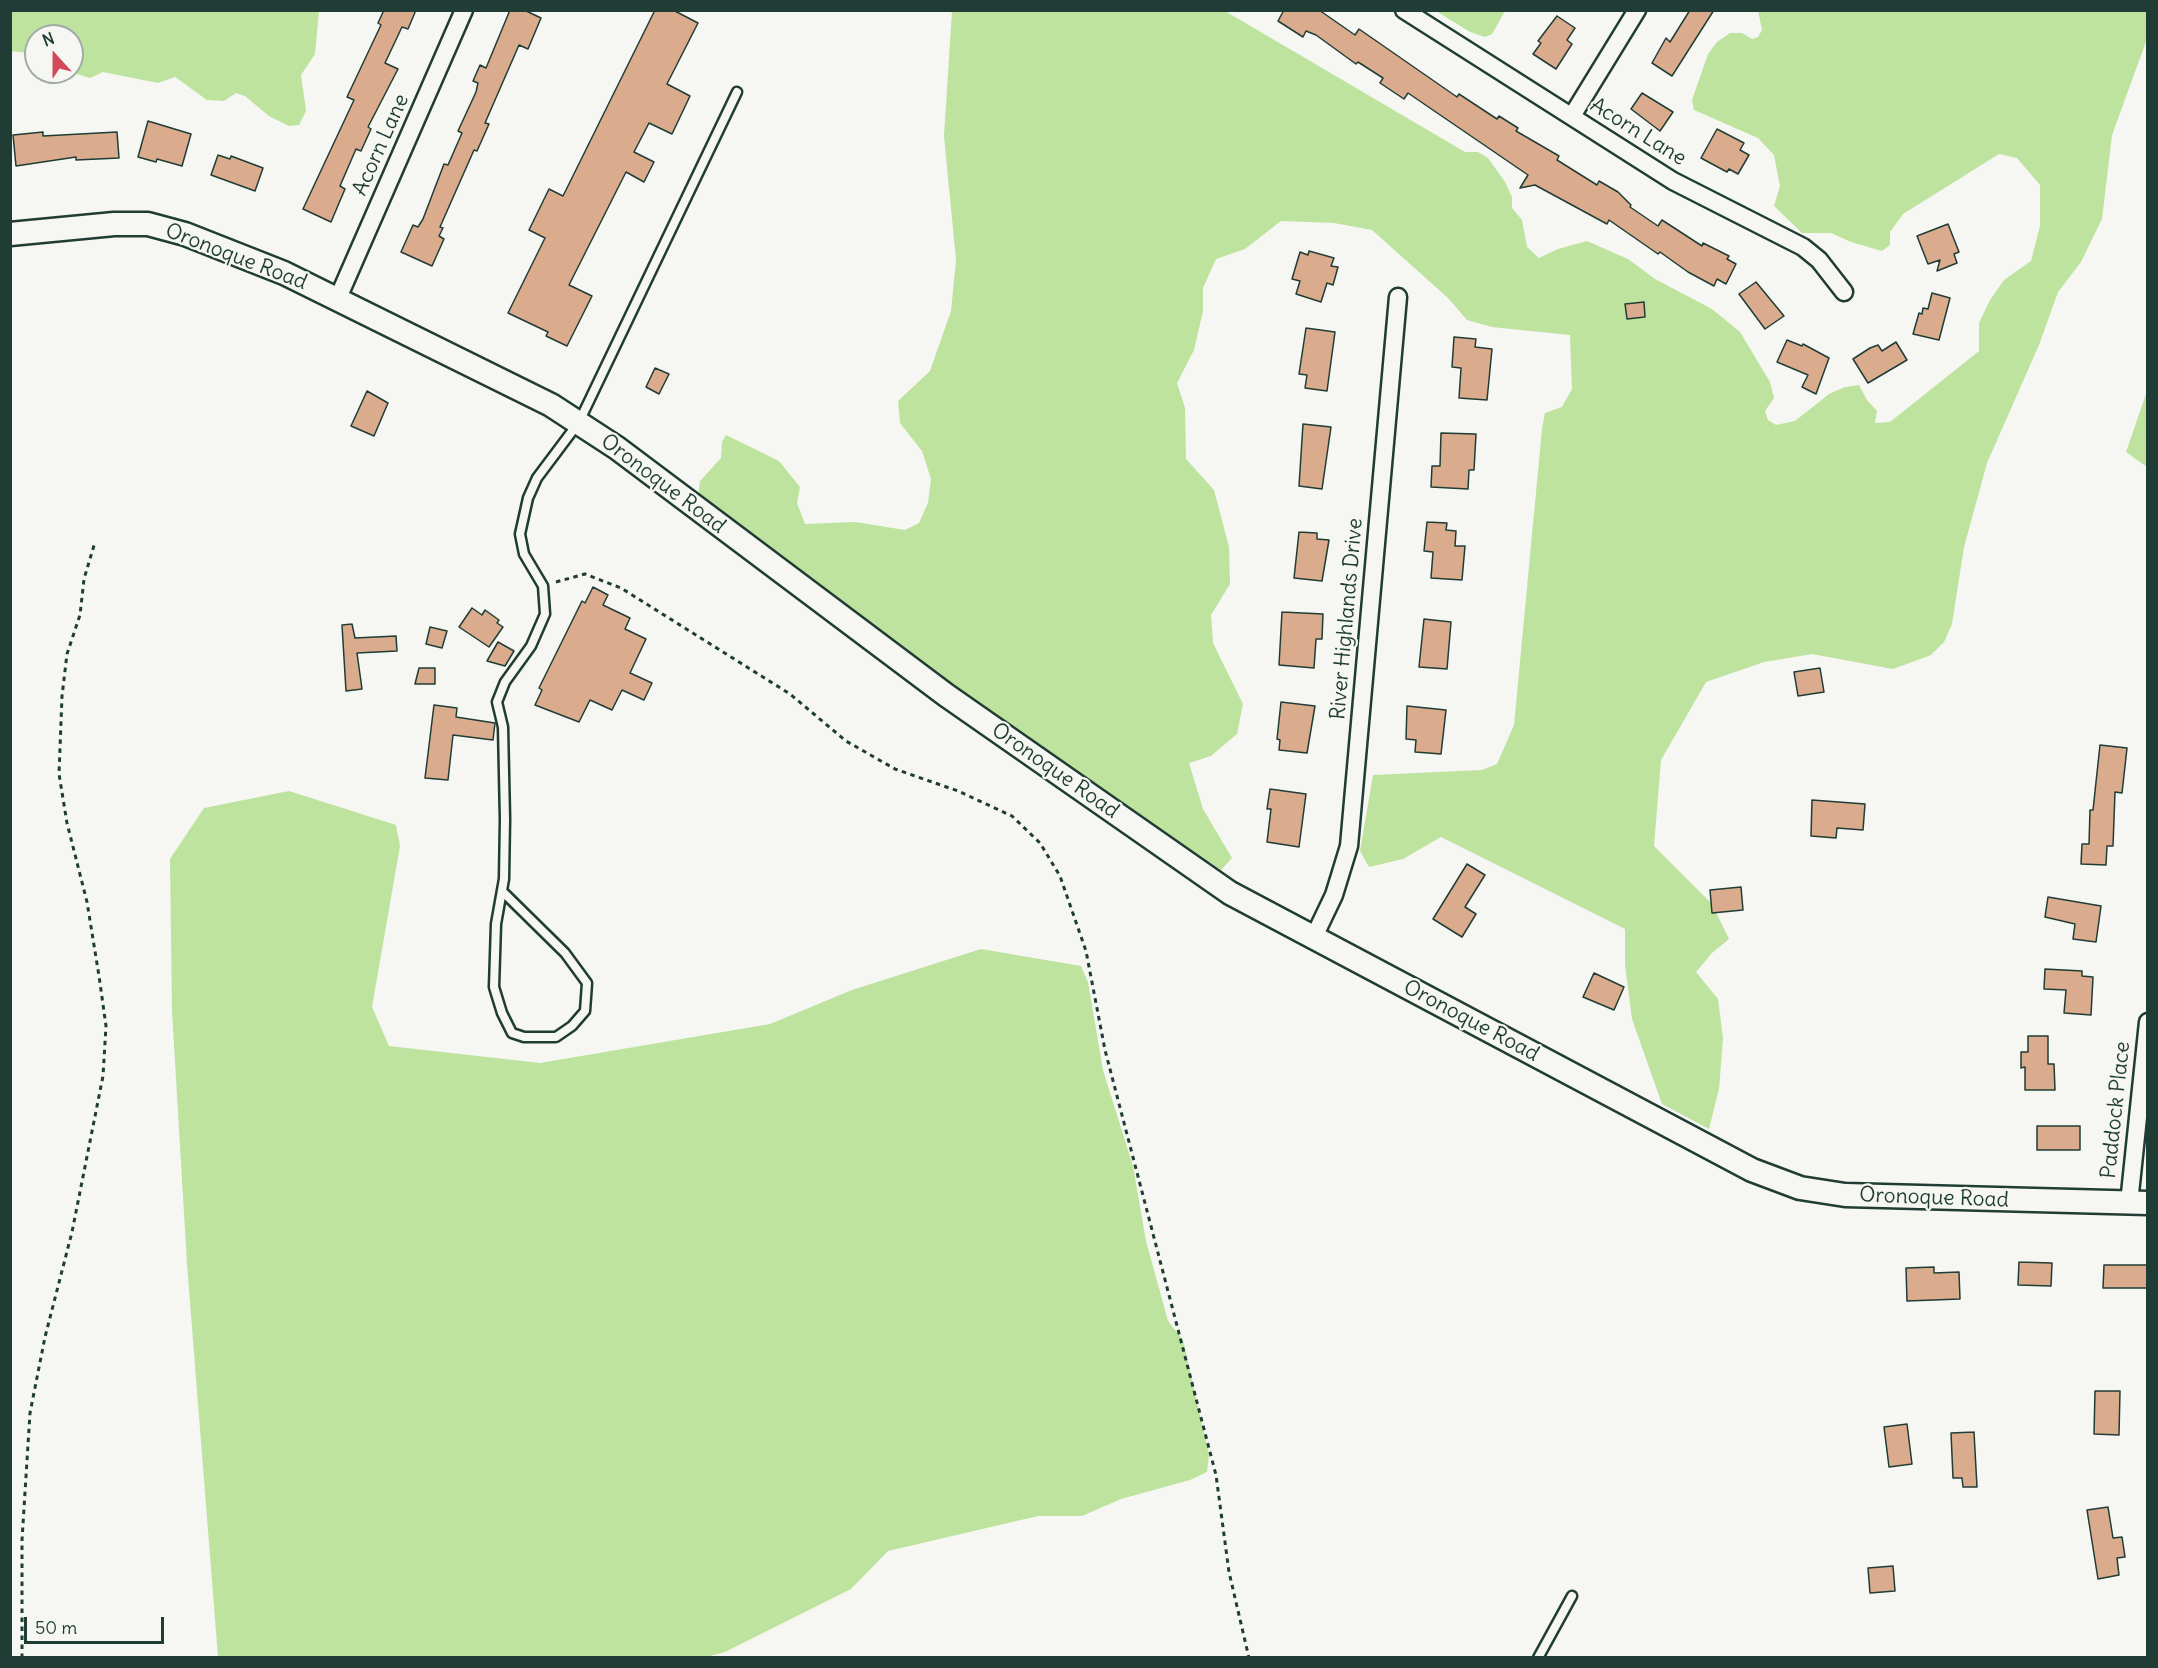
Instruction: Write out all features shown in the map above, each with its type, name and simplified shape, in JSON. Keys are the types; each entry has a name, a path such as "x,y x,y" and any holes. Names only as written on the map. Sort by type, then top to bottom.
{"street":[{"name":"Acorn Lane","path":"338,298 464,10"},
{"name":"Acorn Lane","path":"1404,10 1682,186 1803,248 1820,260 1844,292"},
{"path":"1572,116 1637,10"},
{"name":"Oronoque Road","path":"10,234 92,225 148,224 225,248 338,298 518,387 579,422 999,732 1230,892 1313,939 1752,1170 1800,1188 1876,1198 2138,1203"},
{"name":"River Highlands Drive","path":"1313,939 1334,895 1349,846 1398,297"},
{"name":"Paddock Place","path":"2138,1203 2148,1022"}],"lane":[{"path":"502,891 565,953 587,983 585,1011 572,1026 556,1037 524,1037 512,1033 502,1013 494,987 496,924 502,891 505,839 503,728 497,702 505,682 531,646 545,614 543,586 524,554 520,534 528,498 537,478 579,422 737,92"},
{"path":"1538,1658 1572,1596"}],"path":[{"path":"22,1658 22,1540 30,1413 45,1337 72,1232 103,1076 106,1026 99,976 87,902 67,823 59,774 62,696 67,654 80,615 84,579 95,542"},
{"path":"543,586 585,573 621,588 790,694 846,741 895,769 958,791 1012,816 1041,843 1060,876 1086,951 1108,1061 1216,1475 1229,1572 1249,1658"}],"green space":[{"path":"11,10 319,11 315,54 301,75 306,111 299,125 289,126 269,116 245,96 236,93 224,101 207,100 175,77 158,83 103,72 90,78 84,76 84,24 24,24 24,53 11,51"},
{"path":"952,11 1225,11 1465,152 1478,152 1488,158 1505,182 1512,197 1512,208 1522,220 1527,247 1539,258 1558,249 1587,241 1628,259 1655,279 1712,309 1740,332 1770,382 1774,398 1765,411 1768,420 1776,425 1795,421 1829,394 1845,387 1859,385 1867,400 1877,411 1875,423 1890,422 1979,351 1979,323 1990,300 2004,280 2031,261 2040,226 2040,185 2017,158 1999,154 1903,214 1890,232 1890,245 1882,251 1851,242 1831,233 1802,233 1774,206 1780,186 1774,155 1758,138 1694,110 1692,100 1708,54 1717,42 1730,33 1742,33 1752,39 1758,37 1762,30 1758,11 2147,11 2147,39 2112,135 2102,219 2081,262 2058,292 2039,345 1987,463 1964,547 1952,624 1944,642 1931,655 1893,669 1812,654 1764,662 1706,682 1661,760 1654,846 1712,904 1729,939 1712,953 1696,972 1718,999 1723,1038 1719,1089 1709,1129 1662,1104 1632,1019 1625,965 1625,929 1441,837 1403,859 1369,867 1360,851 1373,775 1482,770 1497,764 1514,725 1542,429 1545,413 1562,407 1572,389 1570,335 1492,327 1467,320 1448,298 1372,230 1334,223 1281,221 1245,249 1216,259 1203,288 1203,311 1194,350 1177,383 1185,408 1186,459 1214,490 1229,547 1230,584 1211,615 1213,643 1243,704 1237,734 1211,756 1189,763 1203,809 1232,858 1221,870 1058,762 698,497 700,481 721,458 722,442 726,435 779,461 800,487 797,503 805,524 855,522 905,530 919,523 928,503 931,479 922,451 900,423 898,401 930,371 951,311 956,260 944,136"},
{"path":"1436,11 1505,11 1492,34 1485,37 1470,32"},
{"path":"2147,391 2147,467 2126,452"},
{"path":"289,791 396,825 400,846 372,1007 389,1046 540,1063 770,1024 852,990 981,949 1081,966 1088,982 1103,1070 1133,1166 1146,1241 1168,1321 1183,1340 1209,1455 1207,1472 1190,1480 1121,1499 1082,1516 1038,1516 888,1551 851,1589 725,1652 706,1657 218,1657 187,1264 172,1011 170,859 204,808"}],"building":[{"path":"384,10 416,10 408,29 402,27 385,63 398,69 368,127 371,129 361,151 356,149 340,186 345,189 331,222 303,209 354,100 347,97 381,25 378,23"},
{"path":"510,10 524,10 541,18 528,49 519,45 485,123 489,124 477,151 474,150 440,227 443,228 439,236 444,239 432,266 401,252 413,225 418,227 423,219 444,164 448,165 462,133 458,131 476,92 478,83 473,81 480,65 486,68"},
{"path":"655,10 673,10 698,23 667,84 690,96 672,134 649,123 634,152 654,162 644,182 626,172 569,285 592,296 567,346 546,336 548,332 508,313 545,238 529,230 549,189 563,196"},
{"path":"1284,10 1319,10 1355,35 1359,29 1457,97 1459,94 1497,119 1499,116 1518,128 1516,131 1559,156 1557,160 1597,185 1599,181 1618,192 1631,205 1630,207 1658,226 1662,220 1702,246 1703,243 1729,256 1727,259 1736,264 1726,284 1717,279 1714,286 1688,272 1660,252 1658,254 1609,220 1607,224 1535,185 1520,188 1528,175 1408,93 1404,99 1380,83 1383,78 1358,62 1356,64 1316,35 1306,31 1303,37 1278,21"},
{"path":"1690,10 1714,10 1672,76 1652,63 1666,38 1670,42"},
{"path":"1557,16 1575,28 1567,40 1572,44 1556,69 1533,54 1541,43 1538,41"},
{"path":"1642,93 1673,112 1660,131 1631,109"},
{"path":"148,121 191,134 182,166 157,159 156,162 138,157"},
{"path":"1717,129 1744,143 1740,150 1749,155 1738,174 1729,169 1727,172 1701,158"},
{"path":"43,132 43,136 117,132 119,158 76,160 76,157 16,166 13,135"},
{"path":"218,155 230,159 231,156 263,168 255,191 211,175"},
{"path":"1948,224 1959,252 1954,254 1957,263 1937,271 1940,260 1928,264 1917,236"},
{"path":"1309,251 1334,258 1331,266 1338,267 1333,285 1327,283 1321,302 1296,294 1300,281 1292,279 1300,252 1308,255"},
{"path":"1756,282 1784,316 1765,329 1739,294"},
{"path":"1932,293 1950,298 1939,340 1913,334 1919,313 1922,314 1923,308 1928,309"},
{"path":"1644,302 1645,317 1627,319 1625,304"},
{"path":"1306,328 1335,332 1327,391 1305,388 1307,375 1299,374"},
{"path":"1454,337 1476,339 1475,347 1492,349 1487,400 1459,398 1461,368 1452,367"},
{"path":"1787,340 1802,346 1803,344 1829,358 1816,394 1802,387 1808,375 1777,362"},
{"path":"1896,342 1907,360 1868,383 1853,359 1870,348 1878,345 1882,351"},
{"path":"655,368 669,374 659,394 646,387"},
{"path":"367,391 388,403 374,436 351,426"},
{"path":"1303,424 1331,427 1322,489 1299,486"},
{"path":"1441,433 1476,434 1474,470 1469,470 1468,489 1431,487 1432,466 1440,466"},
{"path":"1427,522 1447,523 1446,530 1456,531 1455,546 1465,546 1462,580 1431,578 1433,552 1424,551"},
{"path":"1299,532 1317,533 1317,539 1329,540 1322,581 1294,578"},
{"path":"593,587 608,595 603,605 630,618 625,629 646,639 630,673 652,683 644,700 622,690 612,710 590,700 579,722 535,705 542,690 539,688 582,601 585,603"},
{"path":"472,608 482,615 485,610 499,620 497,623 503,627 489,647 459,627"},
{"path":"1282,612 1323,614 1322,639 1316,639 1314,668 1279,665"},
{"path":"1424,619 1451,622 1447,669 1419,667"},
{"path":"352,624 355,638 396,636 397,651 357,653 362,689 346,691 342,625"},
{"path":"430,627 447,631 442,648 426,644"},
{"path":"498,642 514,651 505,666 487,661"},
{"path":"419,668 435,668 435,684 415,684"},
{"path":"1820,668 1824,692 1798,696 1794,672"},
{"path":"1281,702 1315,706 1307,753 1279,750 1280,740 1277,739"},
{"path":"434,705 457,708 456,717 495,723 493,740 453,735 448,780 425,778"},
{"path":"1407,706 1446,710 1441,754 1415,752 1416,740 1406,739"},
{"path":"2100,745 2127,748 2122,793 2115,792 2113,846 2107,846 2106,865 2081,864 2082,844 2089,844 2090,810 2093,810"},
{"path":"1270,789 1306,794 1299,847 1267,842 1271,809 1267,809"},
{"path":"1812,800 1865,804 1863,830 1837,828 1836,838 1811,836"},
{"path":"1467,864 1485,875 1465,907 1476,914 1462,937 1433,919"},
{"path":"1741,887 1743,910 1712,913 1710,890"},
{"path":"2048,897 2101,906 2096,942 2073,939 2075,924 2045,917"},
{"path":"2045,969 2082,971 2082,976 2093,977 2091,1015 2064,1013 2066,990 2044,989"},
{"path":"1594,973 1624,987 1614,1010 1583,997"},
{"path":"2028,1036 2048,1036 2048,1064 2054,1064 2055,1090 2025,1090 2025,1067 2021,1068 2021,1052 2028,1052"},
{"path":"2037,1126 2080,1126 2080,1150 2037,1150"},
{"path":"2019,1262 2052,1263 2051,1286 2018,1285"},
{"path":"2104,1265 2148,1265 2148,1288 2103,1288"},
{"path":"1934,1267 1934,1273 1959,1272 1960,1299 1907,1301 1906,1268"},
{"path":"2095,1391 2120,1391 2119,1435 2094,1434"},
{"path":"1907,1424 1912,1464 1889,1467 1884,1427"},
{"path":"1974,1432 1977,1487 1963,1487 1962,1478 1953,1478 1951,1433"},
{"path":"2108,1507 2113,1538 2122,1537 2125,1557 2117,1558 2119,1575 2098,1579 2087,1510"},
{"path":"1893,1566 1895,1591 1870,1593 1868,1568"}]}
